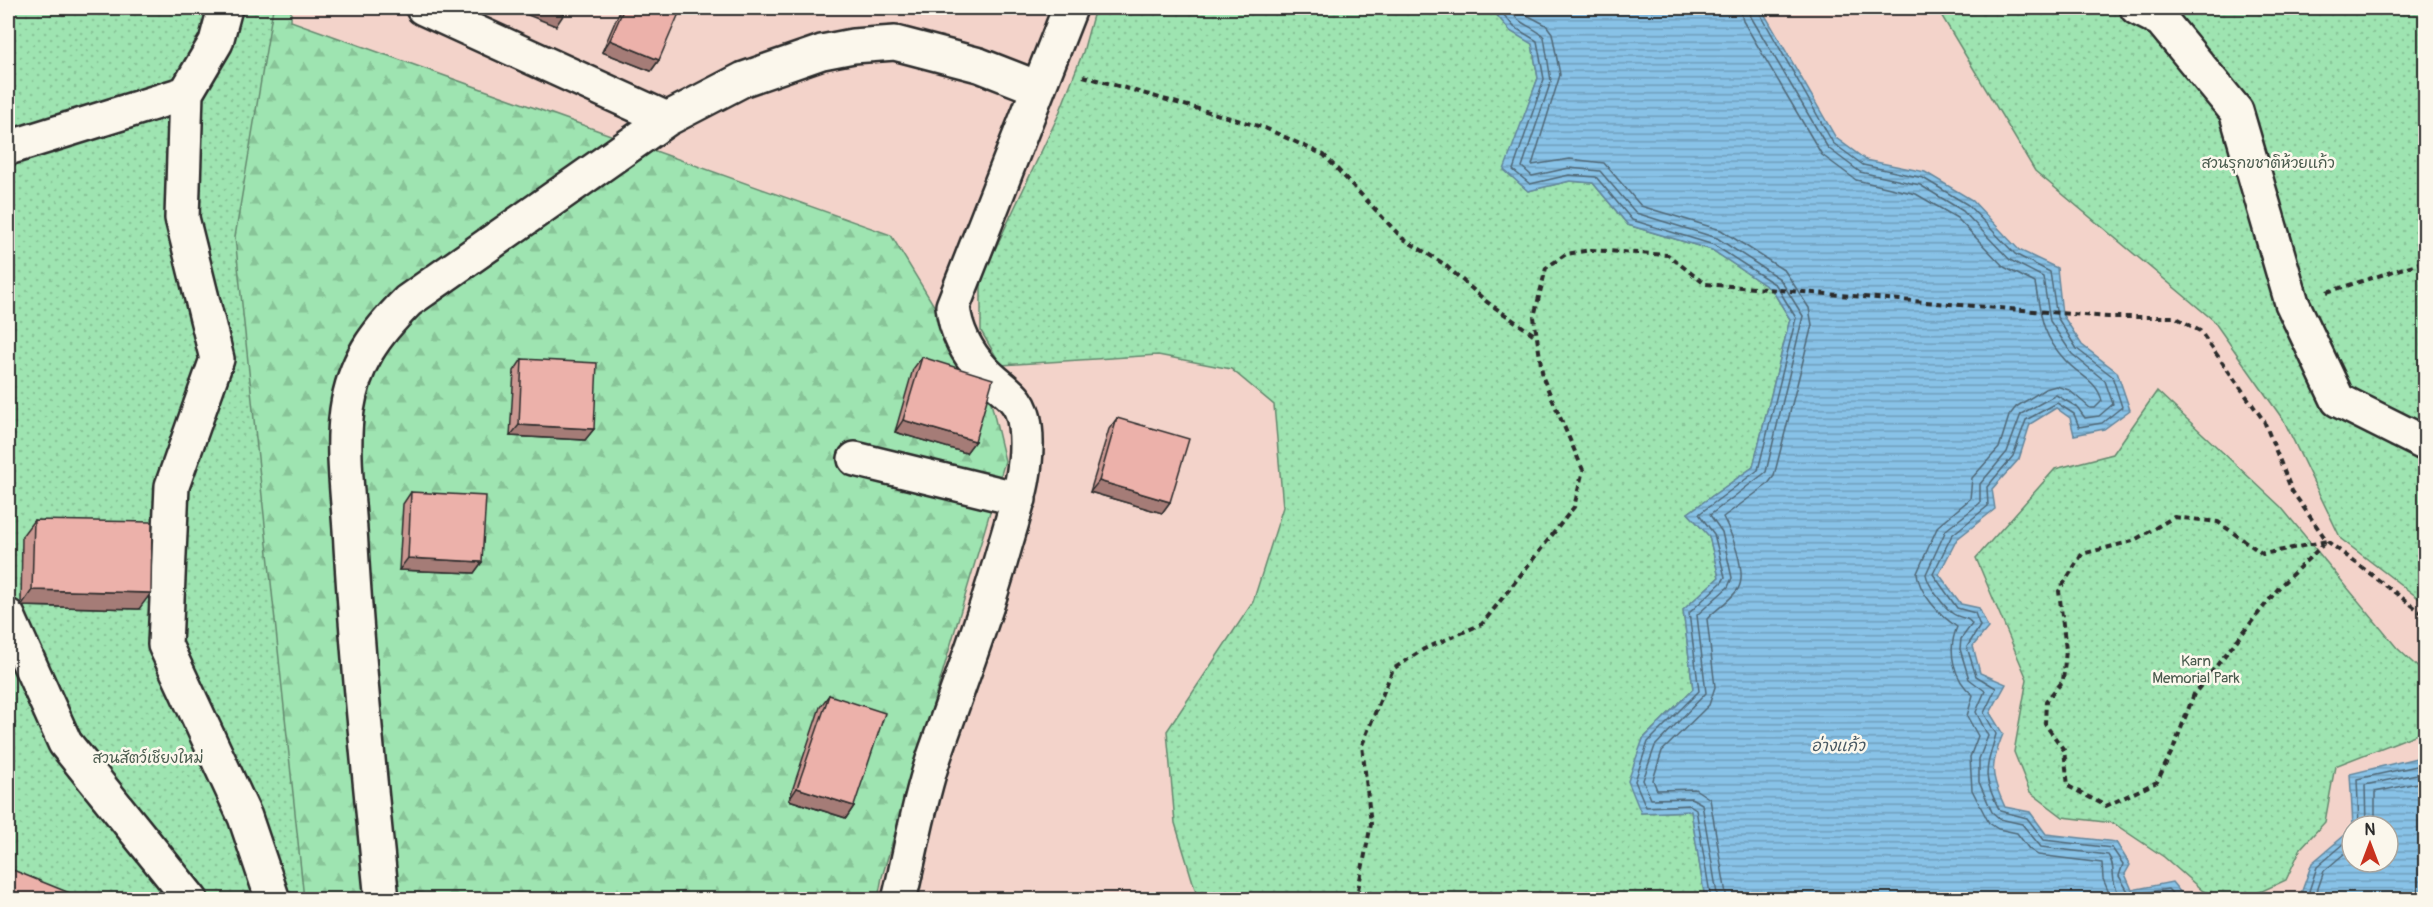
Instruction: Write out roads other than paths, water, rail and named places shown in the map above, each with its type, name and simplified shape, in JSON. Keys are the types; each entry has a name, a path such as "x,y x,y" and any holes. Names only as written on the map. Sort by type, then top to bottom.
{"street":[{"path":"225,8 216,42 186,93 182,218 217,359 172,486 165,645 245,817 273,900"},
{"path":"423,8 667,119"},
{"path":"899,900 934,757 986,615 1019,499 1026,454 1025,425 1019,402 977,362 954,322 953,306 1070,8"},
{"path":"2137,8 2161,20 2236,111 2292,303 2338,400 2426,444"},
{"path":"382,900 357,648 346,450 347,410 359,366 377,332 408,301 667,119 744,80 822,52 853,46 895,44 1043,77"},
{"path":"8,148 186,93"},
{"path":"855,459 1019,499"},
{"path":"8,616 66,743 191,900"}],"water":[{"name":"อ่างแก้ว","path":"1500,8 1761,8 1836,138 1866,160 1925,172 1972,200 2019,250 2057,268 2062,314 2082,345 2117,372 2130,410 2104,429 2074,435 2070,418 2056,408 2030,424 2019,459 1992,489 1995,509 1957,539 1939,574 1961,604 1979,608 1988,628 1973,646 1980,673 2006,684 1990,713 2003,734 1993,770 2005,807 2030,812 2046,834 2116,842 2130,865 2125,874 2132,890 2172,882 2186,899 1705,899 1691,811 1641,813 1628,781 1643,739 1693,689 1683,610 1719,577 1709,536 1688,513 1753,467 1790,319 1772,290 1712,250 1628,225 1593,183 1570,181 1528,191 1504,170 1538,78 1532,44 1510,31 1496,14"},
{"path":"2425,756 2425,899 2299,899 2312,863 2340,839 2340,874 2400,874 2400,814 2352,814 2350,774"}],"park label":[{"name":"สวนรุกขชาติห้วยแก้ว","path":"2268,163"},
{"name":"Karn Memorial Park","path":"2196,670"},
{"name":"สวนสัตว์เชียงใหม่","path":"148,758"}]}
